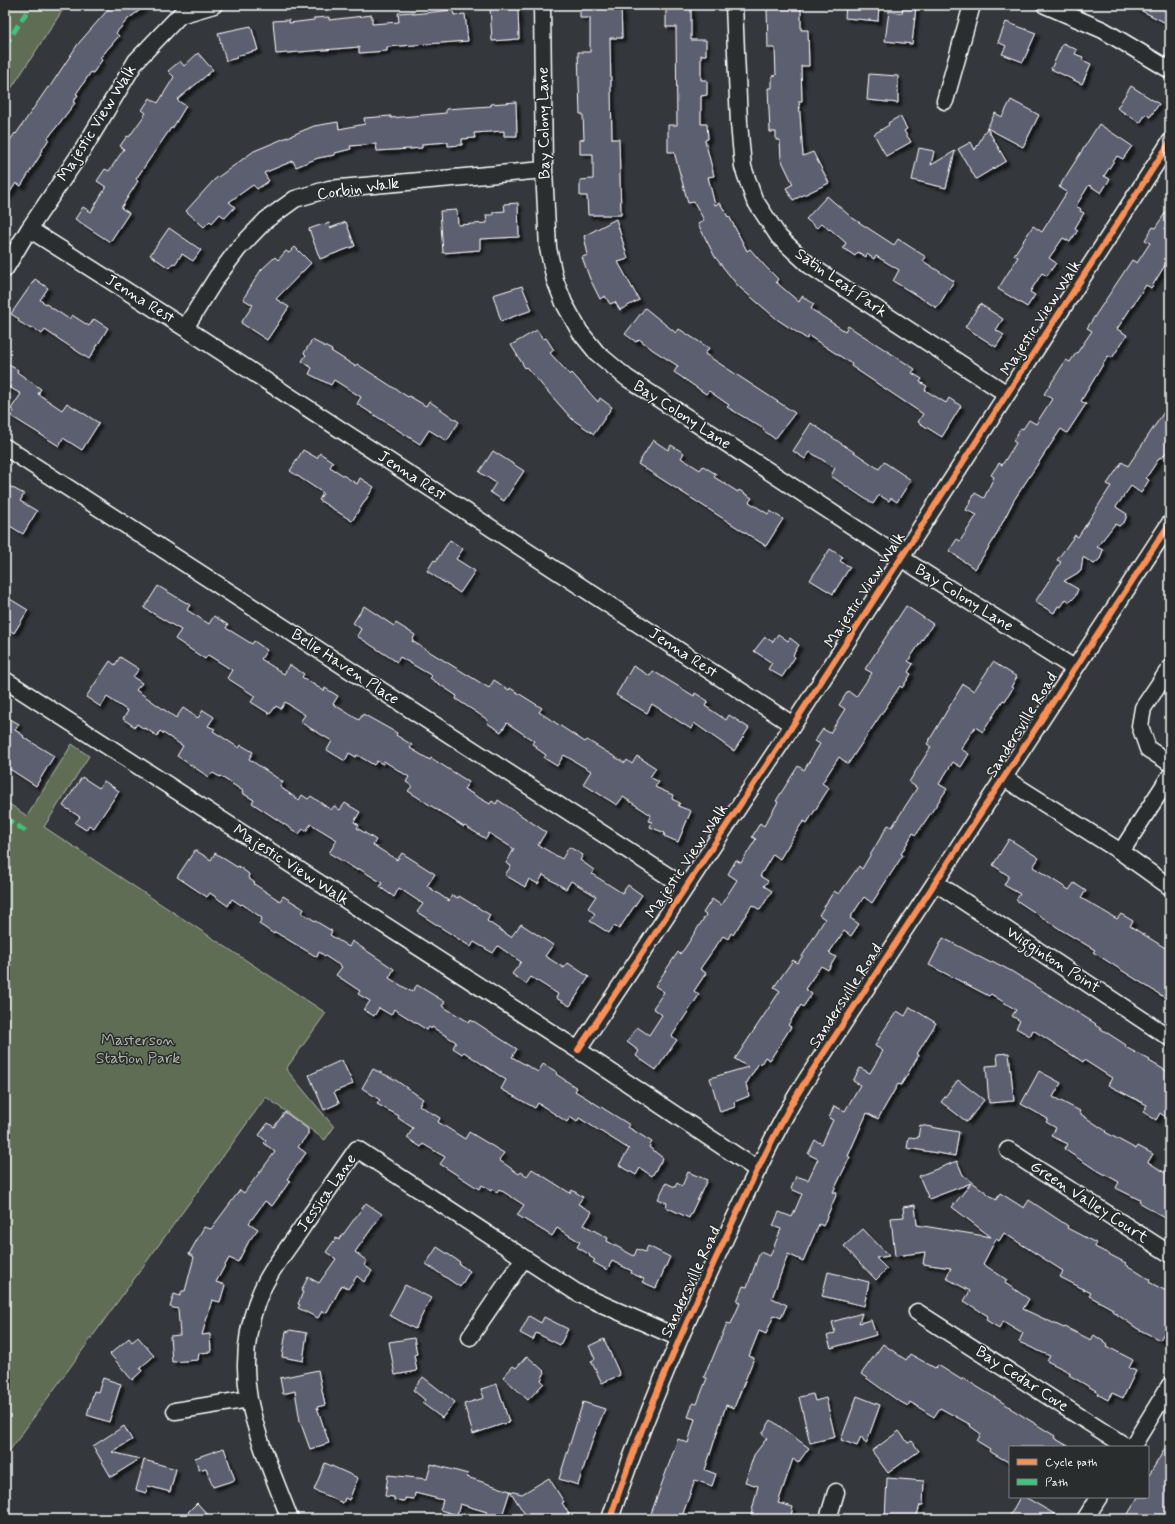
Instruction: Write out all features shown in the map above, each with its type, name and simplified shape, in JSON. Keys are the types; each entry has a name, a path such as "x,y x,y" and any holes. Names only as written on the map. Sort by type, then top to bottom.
{"street":[{"name":"Majestic View Walk","path":"5,268 29,229 84,148 136,61 180,15 214,5"},
{"name":"Bay Colony Lane","path":"542,5 544,170 548,248 555,280 564,303 580,332 597,353 627,378 901,558 1074,668"},
{"name":"Satin Leaf Park","path":"734,5 739,123 743,168 754,198 779,237 809,265 1007,394"},
{"path":"945,101 972,5"},
{"path":"1045,5 1102,30 1170,70"},
{"name":"Majestic View Walk","path":"578,1050 793,725 1170,142"},
{"name":"Corbin Walk","path":"185,328 217,277 238,249 266,220 295,199 328,189 544,170"},
{"name":"Jenna Rest","path":"29,229 185,328 793,725"},
{"name":"Belle Haven Place","path":"5,447 685,887"},
{"name":"Sandersville Road","path":"610,1519 623,1478 656,1392 679,1338 758,1170 791,1105 1074,668 1170,523"},
{"path":"1170,668 1143,708 1140,726 1148,749 1170,763"},
{"name":"Majestic View Walk","path":"5,680 578,1050 758,1170"},
{"path":"1121,852 1170,776"},
{"path":"1004,778 1121,852 1170,887"},
{"name":"Wigginton Point","path":"936,883 1170,1038"},
{"name":"Jessica Lane","path":"290,1519 262,1443 249,1399 246,1374 246,1345 252,1318 260,1294 272,1272 357,1149 579,1294 679,1338"},
{"name":"Green Valley Court","path":"1008,1150 1170,1254"},
{"path":"470,1337 524,1258"},
{"name":"Bay Cedar Cove","path":"917,1312 1125,1446"},
{"path":"1133,1446 1170,1384"},
{"path":"175,1411 249,1399"},
{"path":"828,1519 836,1492"},
{"path":"1085,1519 1098,1498"}],"green space":[{"path":"5,5 66,5 5,98"},
{"name":"Masterson Station Park","path":"72,744 89,756 44,827 326,1013 286,1069 334,1127 325,1140 266,1097 5,1457 5,801 27,816"}],"building":[{"path":"112,5 147,5 128,19 116,33 119,36 100,58 102,60 93,73 91,72 76,94 78,95 73,102 75,103 48,138 49,139 40,153 41,154 21,186 16,183 5,200 5,148 48,87 49,88 78,44"},
{"path":"580,5 621,5 622,38 610,38 612,139 619,139 621,215 588,215 587,196 580,196 580,180 593,179 593,154 580,154 580,140 584,139 583,114 580,114 578,52 590,52 590,18 580,18"},
{"path":"666,5 691,5 691,40 706,40 706,55 701,55 701,80 707,80 707,95 701,96 701,124 707,124 708,139 705,140 714,176 708,177 715,205 720,203 728,217 729,216 747,251 750,249 778,279 776,282 799,302 802,296 814,304 811,309 837,326 845,331 848,326 915,369 912,373 922,379 920,382 927,386 925,390 946,403 949,398 961,406 942,437 918,422 923,414 809,336 807,339 778,320 738,286 715,257 698,224 704,220 694,202 688,203 674,152 668,152 668,125 677,125 676,27 666,27"},
{"path":"774,5 801,5 801,30 808,30 809,66 801,66 802,101 799,101 803,156 813,152 829,183 793,200 786,188 793,184 781,159 780,140 776,140 776,132 770,132 768,88 772,88 772,76 776,75 775,48 768,48 767,8 774,8"},
{"path":"846,5 879,5 878,21 845,18"},
{"path":"903,5 916,7 912,44 885,41 889,11 902,13"},
{"path":"1130,5 1170,5 1170,25"},
{"path":"490,7 518,9 519,39 492,41"},
{"path":"453,10 454,15 465,14 468,41 387,47 387,51 359,53 359,47 276,54 273,21 289,20 289,23 314,20 314,18 329,17 329,20 372,15 372,24 399,22 398,13 413,12 413,14"},
{"path":"1006,22 1036,33 1023,62 1002,54 1006,46 998,42"},
{"path":"251,26 258,50 236,56 237,58 226,61 218,33"},
{"path":"1063,43 1077,50 1075,54 1083,57 1082,60 1091,64 1082,84 1051,69"},
{"path":"198,53 213,70 177,100 186,106 172,129 171,128 136,179 138,181 121,208 129,213 110,242 75,219 83,207 91,212 106,187 97,181 105,169 109,171 124,149 120,146 127,136 129,137 146,113 142,110 150,98 158,103 174,77 168,71 180,61 184,66"},
{"path":"869,74 898,76 898,103 867,100"},
{"path":"1131,86 1159,104 1150,117 1146,114 1140,123 1117,108"},
{"path":"1011,100 1039,115 1023,147 987,128 995,113 1002,117"},
{"path":"516,102 517,136 504,136 504,131 474,133 475,138 462,139 462,145 448,146 448,142 422,144 422,148 377,151 376,144 350,146 351,149 335,153 335,155 318,158 296,167 293,161 264,173 269,181 257,189 253,185 229,202 235,207 225,218 220,214 212,223 210,221 204,227 186,211 214,180 254,151 314,126 338,122 339,129 365,124 364,118 391,116 391,118 446,113 446,109 491,106 491,104"},
{"path":"900,116 907,129 904,131 911,142 886,156 874,134"},
{"path":"1099,124 1132,146 1123,159 1117,156 1104,176 1110,179 1101,193 1089,185 1076,206 1084,213 1075,228 1078,230 1070,242 1063,238 1049,258 1056,263 1047,276 1042,273 1030,292 1035,295 1027,307 998,289 1018,257 1014,255 1033,226 1042,232 1067,192 1059,187"},
{"path":"987,128 1006,161 976,179 958,149 971,142 975,150"},
{"path":"919,148 934,151 931,165 955,151 946,188 912,180"},
{"path":"827,196 851,217 894,245 898,239 926,257 923,261 954,281 937,308 893,281 899,270 876,256 874,259 867,254 866,257 858,252 855,256 843,248 846,243 830,229 829,230 822,223 817,228 806,219"},
{"path":"518,203 519,237 480,239 480,250 443,253 440,211 457,210 458,225 487,223 486,215 493,215 493,212 505,211 504,204"},
{"path":"1170,206 1170,257 1151,288 1146,285 1117,329 1127,335 1112,358 1108,356 1081,401 1086,404 1067,433 1061,429 1014,500 993,541 975,569 949,551 957,539 960,541 977,515 966,510 975,493 984,498 994,477 991,475 999,463 1002,465 1016,443 1013,441 1021,428 1023,429 1029,420 1036,424 1052,399 1044,394 1066,360 1070,362 1092,331 1087,328 1132,260 1137,263 1150,243 1145,240 1153,227 1155,228"},
{"path":"616,219 628,259 618,262 639,300 620,310 615,302 610,304 605,296 600,299 590,279 582,257 588,255 584,236"},
{"path":"346,222 355,246 320,259 309,229 329,223 330,228"},
{"path":"169,228 201,250 193,261 182,254 175,264 173,263 169,268 150,255"},
{"path":"295,247 311,263 276,299 289,307 267,340 241,323 253,305 243,299 261,270 275,257 278,260 286,251 289,253"},
{"path":"35,279 48,288 40,300 69,319 72,315 89,326 94,319 108,328 89,359 45,330 42,334 32,327 31,329 18,321 19,319 11,314"},
{"path":"522,286 532,310 501,321 493,295"},
{"path":"980,304 1003,319 996,330 1004,335 996,347 965,327"},
{"path":"645,308 676,333 679,329 709,348 705,354 795,413 775,439 763,430 764,429 727,407 729,405 709,391 706,394 674,372 678,366 639,339 636,342 625,334"},
{"path":"537,330 543,339 546,338 554,350 550,353 570,375 572,373 598,402 600,398 612,407 594,434 572,419 526,367 525,368 511,345"},
{"path":"312,340 332,350 331,351 355,366 357,364 408,397 409,396 426,406 429,401 459,422 447,441 429,430 420,444 357,404 361,397 334,380 331,385 309,374 312,368 302,361 306,355 304,353"},
{"path":"5,363 18,370 17,372 41,389 38,394 62,410 67,403 99,423 82,450 63,438 59,446 11,416 14,411 11,409 21,394 9,387 5,393"},
{"path":"1170,403 1170,447 1162,458 1160,457 1146,478 1149,480 1141,493 1131,486 1116,507 1127,514 1125,521 1119,526 1115,524 1097,547 1103,550 1100,559 1094,564 1083,557 1081,571 1064,581 1078,589 1075,597 1070,602 1066,599 1061,607 1058,606 1054,613 1035,602 1061,562 1057,560 1075,535 1078,537 1111,486 1107,484 1122,462 1128,466"},
{"path":"811,423 879,469 884,462 911,480 897,502 891,498 889,501 879,495 873,504 831,476 835,468 810,452 805,459 793,451"},
{"path":"653,440 668,450 671,445 684,453 681,458 700,470 703,466 716,474 714,477 738,492 739,490 752,498 749,502 768,514 770,511 783,519 766,546 638,464"},
{"path":"303,450 317,458 320,453 333,462 330,467 357,484 360,478 374,487 352,521 319,500 323,493 290,471"},
{"path":"493,451 524,471 504,501 490,492 496,483 479,472"},
{"path":"9,486 24,494 20,501 37,511 23,534 5,523 5,493"},
{"path":"450,540 463,549 456,559 475,571 460,593 427,571 434,560 436,561"},
{"path":"830,549 843,557 840,561 850,567 833,594 810,580"},
{"path":"158,586 190,605 187,610 209,624 214,616 228,625 226,628 252,644 254,641 267,650 261,659 284,674 290,665 304,674 302,677 324,691 325,688 338,696 333,704 359,720 363,714 397,733 396,735 412,745 410,748 430,760 431,758 469,782 464,789 490,804 492,801 496,804 498,800 546,832 538,845 562,859 569,847 583,855 580,860 594,870 592,874 622,893 628,885 642,895 619,929 614,926 609,933 590,921 595,914 588,908 596,896 571,881 566,889 543,875 538,884 529,879 525,887 505,875 511,866 506,863 514,849 489,833 486,839 465,826 464,827 408,791 412,786 406,782 409,777 384,761 383,764 377,761 374,765 357,755 356,757 349,753 345,761 327,750 332,741 300,722 305,715 285,702 281,709 276,706 270,714 251,702 255,696 227,678 232,670 208,655 205,659 175,639 181,630 144,608"},
{"path":"5,596 28,610 14,633 5,627"},
{"path":"364,606 394,626 396,623 415,635 412,641 489,688 494,680 509,690 510,688 542,708 539,712 585,742 587,740 625,763 627,760 632,764 637,756 656,768 650,777 659,782 655,787 673,795 672,799 680,803 678,806 691,811 678,842 664,836 665,833 650,827 652,822 648,821 651,815 623,797 617,805 583,784 591,771 564,755 557,766 544,758 546,755 536,748 537,746 532,744 534,741 507,723 501,732 487,723 488,720 456,699 457,696 430,678 432,676 400,657 397,662 357,636 361,629 353,623"},
{"path":"906,606 933,624 908,661 913,664 908,672 911,674 902,688 900,686 848,764 839,757 822,783 829,788 807,823 804,821 800,826 780,859 773,854 760,876 768,881 764,886 772,891 760,910 752,905 733,935 731,933 728,939 723,936 700,969 706,973 694,991 699,995 672,1036 677,1040 656,1070 636,1056 639,1051 627,1042 637,1027 649,1035 662,1015 653,1008 664,992 655,986 678,952 680,954 685,948 706,915 703,913 712,899 721,905 737,880 728,874 736,860 741,863 756,839 752,837 760,823 764,826 778,802 776,801 798,766 804,770 820,744 815,741 823,729 830,733 845,709 839,705 848,691 856,697 872,673 865,669"},
{"path":"778,634 788,641 790,638 799,645 793,655 795,657 782,677 768,669 772,663 754,651 765,637 773,642"},
{"path":"120,657 139,669 133,677 142,683 136,690 176,718 183,708 198,718 203,710 214,717 208,726 215,729 213,731 239,748 241,745 253,752 249,759 283,782 280,787 299,800 302,795 308,799 311,796 331,810 334,806 340,810 345,803 360,812 354,822 359,825 357,828 376,840 373,845 397,860 402,853 435,874 427,886 449,901 452,895 458,898 459,896 490,915 487,921 511,937 521,924 553,945 545,956 564,968 568,963 589,977 570,1006 556,998 558,994 531,977 526,984 512,974 521,962 498,946 493,953 474,942 471,947 417,912 423,904 399,888 394,897 380,887 382,883 358,868 357,870 329,853 337,840 311,824 306,831 303,829 299,834 252,803 254,800 242,793 243,791 220,776 213,773 209,777 177,756 183,746 160,731 157,736 137,724 135,727 123,719 128,711 107,697 101,707 86,697 110,661 115,665"},
{"path":"993,662 1017,677 1011,687 1013,688 1005,701 1003,700 983,732 975,727 961,749 969,754 961,767 953,762 939,784 947,789 916,835 913,833 901,854 903,855 872,903 864,897 850,918 859,924 851,936 844,931 829,953 836,957 828,970 821,966 805,989 812,994 803,1007 801,1005 788,1025 791,1027 770,1060 765,1057 761,1064 759,1063 746,1084 749,1096 734,1102 735,1107 720,1112 710,1078 748,1067 735,1059 780,991 774,987 793,960 798,963 825,919 819,915 834,891 839,894 859,866 862,869 888,825 892,827 917,788 909,782 931,747 927,744 963,684 974,691"},
{"path":"633,666 650,676 653,671 694,696 695,693 708,701 705,706 726,720 729,715 749,728 734,751 694,723 691,729 652,704 647,713 616,695"},
{"path":"5,716 19,724 15,730 24,736 23,737 54,756 36,786 5,766"},
{"path":"82,777 99,788 104,781 119,791 94,828 89,825 86,830 75,823 80,817 63,806"},
{"path":"1009,839 1039,858 1033,867 1069,890 1074,883 1086,891 1081,898 1117,919 1121,914 1133,921 1130,926 1170,951 1170,1001 1093,952 1095,950 1016,900 1020,894 1004,885 1009,876 993,865"},
{"path":"195,850 211,860 215,853 249,874 248,878 255,883 254,884 280,901 283,896 304,909 302,913 332,931 330,935 349,947 352,941 394,969 389,978 412,992 417,985 445,1002 442,1006 469,1022 470,1020 475,1022 517,1049 512,1057 538,1072 543,1064 557,1072 556,1074 577,1088 575,1091 630,1125 628,1127 652,1142 649,1147 663,1158 652,1176 640,1168 636,1175 619,1165 629,1149 579,1118 577,1122 570,1117 567,1122 538,1103 535,1108 501,1089 506,1080 464,1052 462,1054 453,1048 456,1042 432,1027 431,1029 429,1027 427,1030 394,1009 391,1015 379,1008 374,1016 364,1010 370,1001 358,994 360,991 336,975 342,967 319,952 317,957 275,932 274,934 259,924 262,918 242,904 241,905 232,899 228,906 210,893 207,897 177,877"},
{"path":"943,938 991,963 992,961 1011,971 1096,1024 1095,1025 1126,1045 1125,1047 1150,1060 1149,1061 1170,1073 1170,1120 1160,1113 1156,1120 1143,1112 1147,1105 1108,1085 1112,1078 1084,1060 1083,1062 1033,1030 1030,1036 1016,1028 1020,1021 1012,1016 1016,1010 991,994 989,996 929,965"},
{"path":"910,1007 936,1023 917,1054 919,1055 901,1085 898,1084 878,1119 867,1113 848,1156 850,1157 833,1192 837,1193 823,1226 819,1224 803,1261 788,1254 772,1298 787,1305 781,1318 774,1315 766,1334 759,1331 749,1356 754,1358 734,1408 726,1405 705,1470 716,1474 712,1486 695,1480 681,1519 649,1519 678,1439 688,1443 695,1419 688,1417 693,1403 697,1404 707,1378 704,1377 727,1323 731,1324 740,1303 737,1301 743,1286 747,1287 760,1252 770,1256 781,1229 773,1226 779,1212 792,1217 802,1194 791,1189 796,1176 808,1180 818,1159 808,1154 815,1140 822,1144 833,1120 829,1118 834,1106 845,1111 860,1085 853,1081 860,1068 870,1073 883,1051 875,1046 882,1033 897,1011 905,1016"},
{"path":"1009,1053 1014,1101 989,1103 986,1066 998,1065 997,1054"},
{"path":"342,1060 353,1084 334,1092 339,1103 324,1110 309,1075"},
{"path":"373,1069 394,1079 423,1099 419,1105 440,1118 438,1122 465,1139 469,1132 504,1153 499,1160 519,1174 521,1172 527,1176 532,1169 570,1193 572,1190 583,1197 578,1204 592,1212 584,1225 608,1238 607,1241 634,1256 637,1249 645,1252 648,1246 670,1257 656,1288 642,1282 644,1279 612,1261 607,1270 593,1262 595,1260 589,1256 590,1255 577,1247 580,1242 557,1228 552,1236 517,1215 524,1205 499,1189 497,1192 492,1189 491,1191 482,1185 479,1189 440,1164 445,1157 423,1144 421,1147 407,1138 413,1128 398,1118 399,1116 377,1104 380,1100 362,1088"},
{"path":"1039,1071 1061,1083 1053,1097 1080,1111 1079,1113 1106,1131 1105,1132 1136,1149 1138,1146 1153,1154 1148,1162 1170,1176 1170,1221 1139,1202 1140,1200 1116,1188 1119,1182 1093,1168 1064,1149 1068,1144 1051,1136 1056,1128 1046,1122 1048,1119 1021,1104"},
{"path":"958,1080 984,1100 967,1122 941,1102"},
{"path":"285,1112 308,1129 308,1134 298,1147 306,1153 287,1179 290,1181 272,1206 265,1201 249,1223 258,1229 249,1241 238,1262 229,1258 216,1282 225,1285 220,1302 212,1300 202,1335 210,1334 211,1352 199,1353 198,1360 172,1362 170,1336 180,1335 178,1309 170,1307 174,1294 180,1296 182,1291 185,1291 194,1257 189,1254 204,1227 211,1229 240,1190 244,1193 275,1152 264,1143 266,1141 259,1135 268,1123 274,1127"},
{"path":"920,1125 959,1132 955,1156 907,1148 909,1137 918,1138"},
{"path":"957,1161 963,1175 996,1200 1000,1193 1024,1208 1029,1200 1068,1226 1067,1228 1096,1243 1095,1247 1126,1263 1125,1264 1150,1280 1149,1282 1170,1293 1170,1322 1160,1340 1138,1329 1112,1311 1113,1309 1089,1296 1091,1293 1060,1277 1063,1271 1004,1233 999,1241 996,1239 983,1264 1007,1280 1005,1283 1029,1299 1023,1309 1091,1340 1094,1335 1107,1344 1106,1346 1133,1360 1129,1368 1136,1371 1123,1398 1112,1393 1108,1400 1097,1394 1098,1392 1069,1375 1071,1373 1047,1361 1050,1356 1019,1342 1023,1333 1003,1321 999,1328 986,1320 988,1316 964,1301 970,1291 946,1278 951,1268 923,1264 925,1252 895,1256 891,1218 904,1217 903,1207 915,1205 917,1225 991,1237 952,1207 971,1183 929,1199 919,1176"},
{"path":"688,1172 707,1180 689,1218 666,1207 667,1203 658,1199 666,1183 675,1187 677,1183 682,1186"},
{"path":"366,1203 382,1214 355,1252 367,1261 364,1265 372,1271 364,1282 357,1276 348,1289 342,1285 327,1313 322,1311 318,1318 298,1308 303,1292 301,1291 308,1277 319,1283 336,1259 326,1252 336,1238 339,1240"},
{"path":"863,1229 889,1256 876,1258 887,1269 876,1280 844,1246"},
{"path":"437,1247 460,1262 459,1264 470,1271 460,1287 426,1264"},
{"path":"828,1272 869,1282 864,1306 822,1296"},
{"path":"405,1285 431,1298 415,1329 389,1315"},
{"path":"862,1313 859,1323 871,1320 876,1335 831,1348 827,1336 835,1333 832,1322"},
{"path":"529,1316 541,1323 544,1317 568,1329 560,1345 536,1333 533,1340 520,1333"},
{"path":"290,1330 307,1333 303,1361 282,1357 286,1331 289,1332"},
{"path":"138,1337 154,1356 140,1368 142,1371 132,1380 110,1354 129,1338 132,1342"},
{"path":"414,1338 417,1354 414,1355 417,1371 395,1375 389,1342"},
{"path":"604,1339 620,1375 602,1383 591,1361 595,1359 589,1346"},
{"path":"883,1344 906,1360 910,1354 935,1368 938,1365 962,1380 963,1378 1055,1436 1054,1438 1068,1446 1009,1446 1009,1462 989,1451 990,1449 977,1441 981,1434 970,1426 971,1425 940,1408 934,1417 910,1402 908,1406 897,1400 861,1374"},
{"path":"527,1356 545,1372 541,1380 544,1383 528,1400 503,1377 513,1366 516,1368"},
{"path":"318,1370 325,1405 317,1407 329,1443 310,1449 300,1421 295,1391 283,1394 280,1378"},
{"path":"423,1377 455,1402 442,1418 422,1403 425,1400 413,1390"},
{"path":"103,1378 121,1384 109,1422 87,1415 94,1391 98,1392"},
{"path":"497,1384 509,1422 473,1434 464,1404 484,1398 481,1389"},
{"path":"813,1394 815,1401 826,1398 835,1437 810,1443 799,1397"},
{"path":"857,1396 880,1405 866,1444 861,1436 857,1446 841,1440"},
{"path":"583,1402 605,1409 593,1439 578,1485 559,1479"},
{"path":"771,1420 809,1448 798,1463 793,1459 778,1503 793,1507 790,1519 750,1519 758,1486 745,1482 754,1455 767,1438 762,1434"},
{"path":"124,1426 132,1440 112,1452 140,1459 111,1477 93,1446"},
{"path":"899,1431 908,1443 912,1441 919,1451 888,1473 872,1451"},
{"path":"1170,1440 1170,1519 1125,1519 1137,1498 1149,1498 1149,1475"},
{"path":"224,1448 235,1480 213,1487 206,1468 199,1470 195,1458"},
{"path":"144,1460 176,1469 170,1492 148,1486 146,1493 136,1490"},
{"path":"325,1463 358,1478 349,1500 345,1498 343,1503 314,1490"},
{"path":"431,1464 468,1474 467,1477 510,1491 501,1519 485,1519 487,1512 460,1504 457,1515 440,1510 443,1500 415,1493 414,1499 405,1498 405,1501 394,1500 394,1497 385,1496 388,1475 427,1479"},
{"path":"549,1478 564,1502 562,1503 569,1514 561,1519 528,1519 510,1491 522,1494"},
{"path":"887,1478 924,1481 923,1505 920,1505 916,1519 885,1519"},
{"path":"1019,1498 1027,1498 1063,1519 1008,1519"},
{"path":"197,1503 212,1519 194,1519 188,1512"}],"marked path":[{"path":"5,46 31,5"},
{"path":"5,817 28,833"}],"cycle path":[{"path":"578,1050 793,725 1170,142"},
{"path":"610,1519 648,1413 677,1344 756,1173 791,1105 1170,523"}]}
